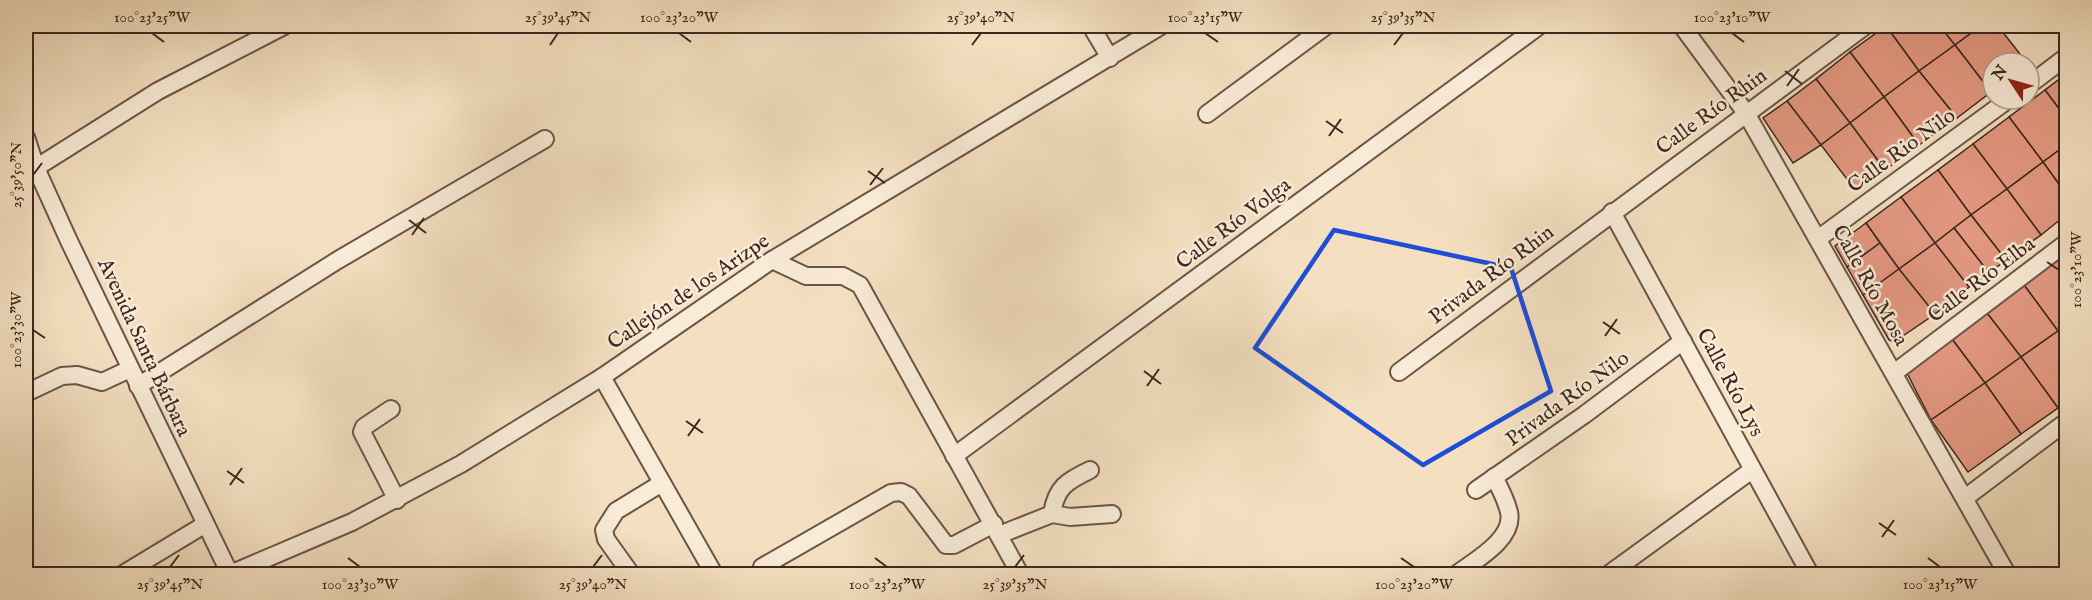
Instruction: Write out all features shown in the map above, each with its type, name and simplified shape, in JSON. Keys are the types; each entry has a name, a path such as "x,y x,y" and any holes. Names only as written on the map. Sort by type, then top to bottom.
{"street":[{"path":"31,171 158,91 284,26"},
{"path":"1091,26 1110,58"},
{"name":"Callejón de los Arizpe","path":"230,574 397,500 602,377 772,260 1161,26"},
{"path":"1207,114 1326,26"},
{"name":"Calle Río Volga","path":"954,456 1539,26"},
{"name":"Calle Río Mosa","path":"1682,26 1746,113 1819,238 2007,574"},
{"name":"Calle Río Rhin","path":"1612,212 1865,26"},
{"path":"2041,76 2067,57"},
{"name":"Calle Rio Nilo","path":"1819,238 1993,111"},
{"name":"Avenida Santa Bárbara","path":"26,137 31,171 230,574"},
{"path":"138,386 338,260 545,139"},
{"name":"Calle Río Lys","path":"1612,212 1810,574"},
{"name":"Privada Río Rhin","path":"1399,372 1612,212"},
{"name":"Calle Río Elba","path":"1894,373 2067,243"},
{"path":"772,260 806,276 843,276 860,285 1020,574"},
{"name":"Privada Río Nilo","path":"1476,490 1683,341"},
{"path":"26,393 62,376 77,375 102,382 130,369"},
{"path":"602,377 714,574"},
{"path":"391,409 364,427 362,432 397,500"},
{"path":"1965,498 2067,422"},
{"path":"1052,514 1054,498 1067,482 1090,470"},
{"path":"1609,574 1752,470"},
{"path":"1456,574 1492,548 1504,533 1510,514 1494,477"},
{"path":"631,574 606,539 604,530 616,511 662,483"},
{"path":"762,567 891,493 901,492 909,496 946,545 954,545 1052,514 1070,517 1112,514"},
{"path":"123,574 204,525"}],"highlighted area":[{"path":"1334,230 1511,268 1551,391 1423,465 1255,348"}],"building":[{"path":"1886,26 1940,26 1955,45 1919,71"},
{"path":"1886,26 1919,71 1884,97 1850,52"},
{"path":"1940,26 1981,26 1955,45"},
{"path":"1981,26 1998,26 2018,51 1981,51 1981,79 1955,45"},
{"path":"2054,26 2066,26 2066,40"},
{"path":"1955,45 1981,79 1981,100 1957,118 1919,71"},
{"path":"1850,52 1884,97 1850,123 1816,79"},
{"path":"1919,71 1957,118 1919,145 1884,97"},
{"path":"2066,74 2066,118 2045,90"},
{"path":"1816,79 1850,123 1821,145 1787,101"},
{"path":"2045,90 2066,118 2066,145 2043,162 2009,117 2017,111 2041,111 2041,93"},
{"path":"1884,97 1919,145 1885,170 1850,123"},
{"path":"1787,101 1821,145 1793,163 1763,118"},
{"path":"2009,117 2043,162 2007,189 1973,144"},
{"path":"1850,123 1885,170 1856,191 1821,145"},
{"path":"1973,144 2007,189 1971,215 1938,170"},
{"path":"2066,145 2066,194 2043,162"},
{"path":"2043,162 2066,194 2066,215 2041,235 2007,189"},
{"path":"1938,170 1971,215 1935,243 1901,197"},
{"path":"2007,189 2041,235 2006,260 1971,215"},
{"path":"1901,197 1935,243 1899,269 1866,223"},
{"path":"1971,215 2006,260 1989,273 1954,228"},
{"path":"1866,223 1880,243 1847,267 1835,246"},
{"path":"1954,228 1989,273 1969,287 1935,243"},
{"path":"1880,243 1899,269 1863,295 1847,267"},
{"path":"1935,243 1969,287 1935,314 1899,269"},
{"path":"2059,259 2066,269 2066,325 2058,331 2024,285"},
{"path":"1899,269 1935,314 1894,342 1889,340 1863,295"},
{"path":"2024,285 2058,331 2021,357 1987,313"},
{"path":"1987,313 2021,357 1985,383 1952,339"},
{"path":"2066,325 2066,342 2058,331"},
{"path":"2058,331 2066,342 2066,401 2058,408 2021,357"},
{"path":"1952,339 1985,383 1931,420 1907,373"},
{"path":"2021,357 2058,408 2021,434 1985,383"},
{"path":"1985,383 2021,434 1968,472 1931,420"}]}
